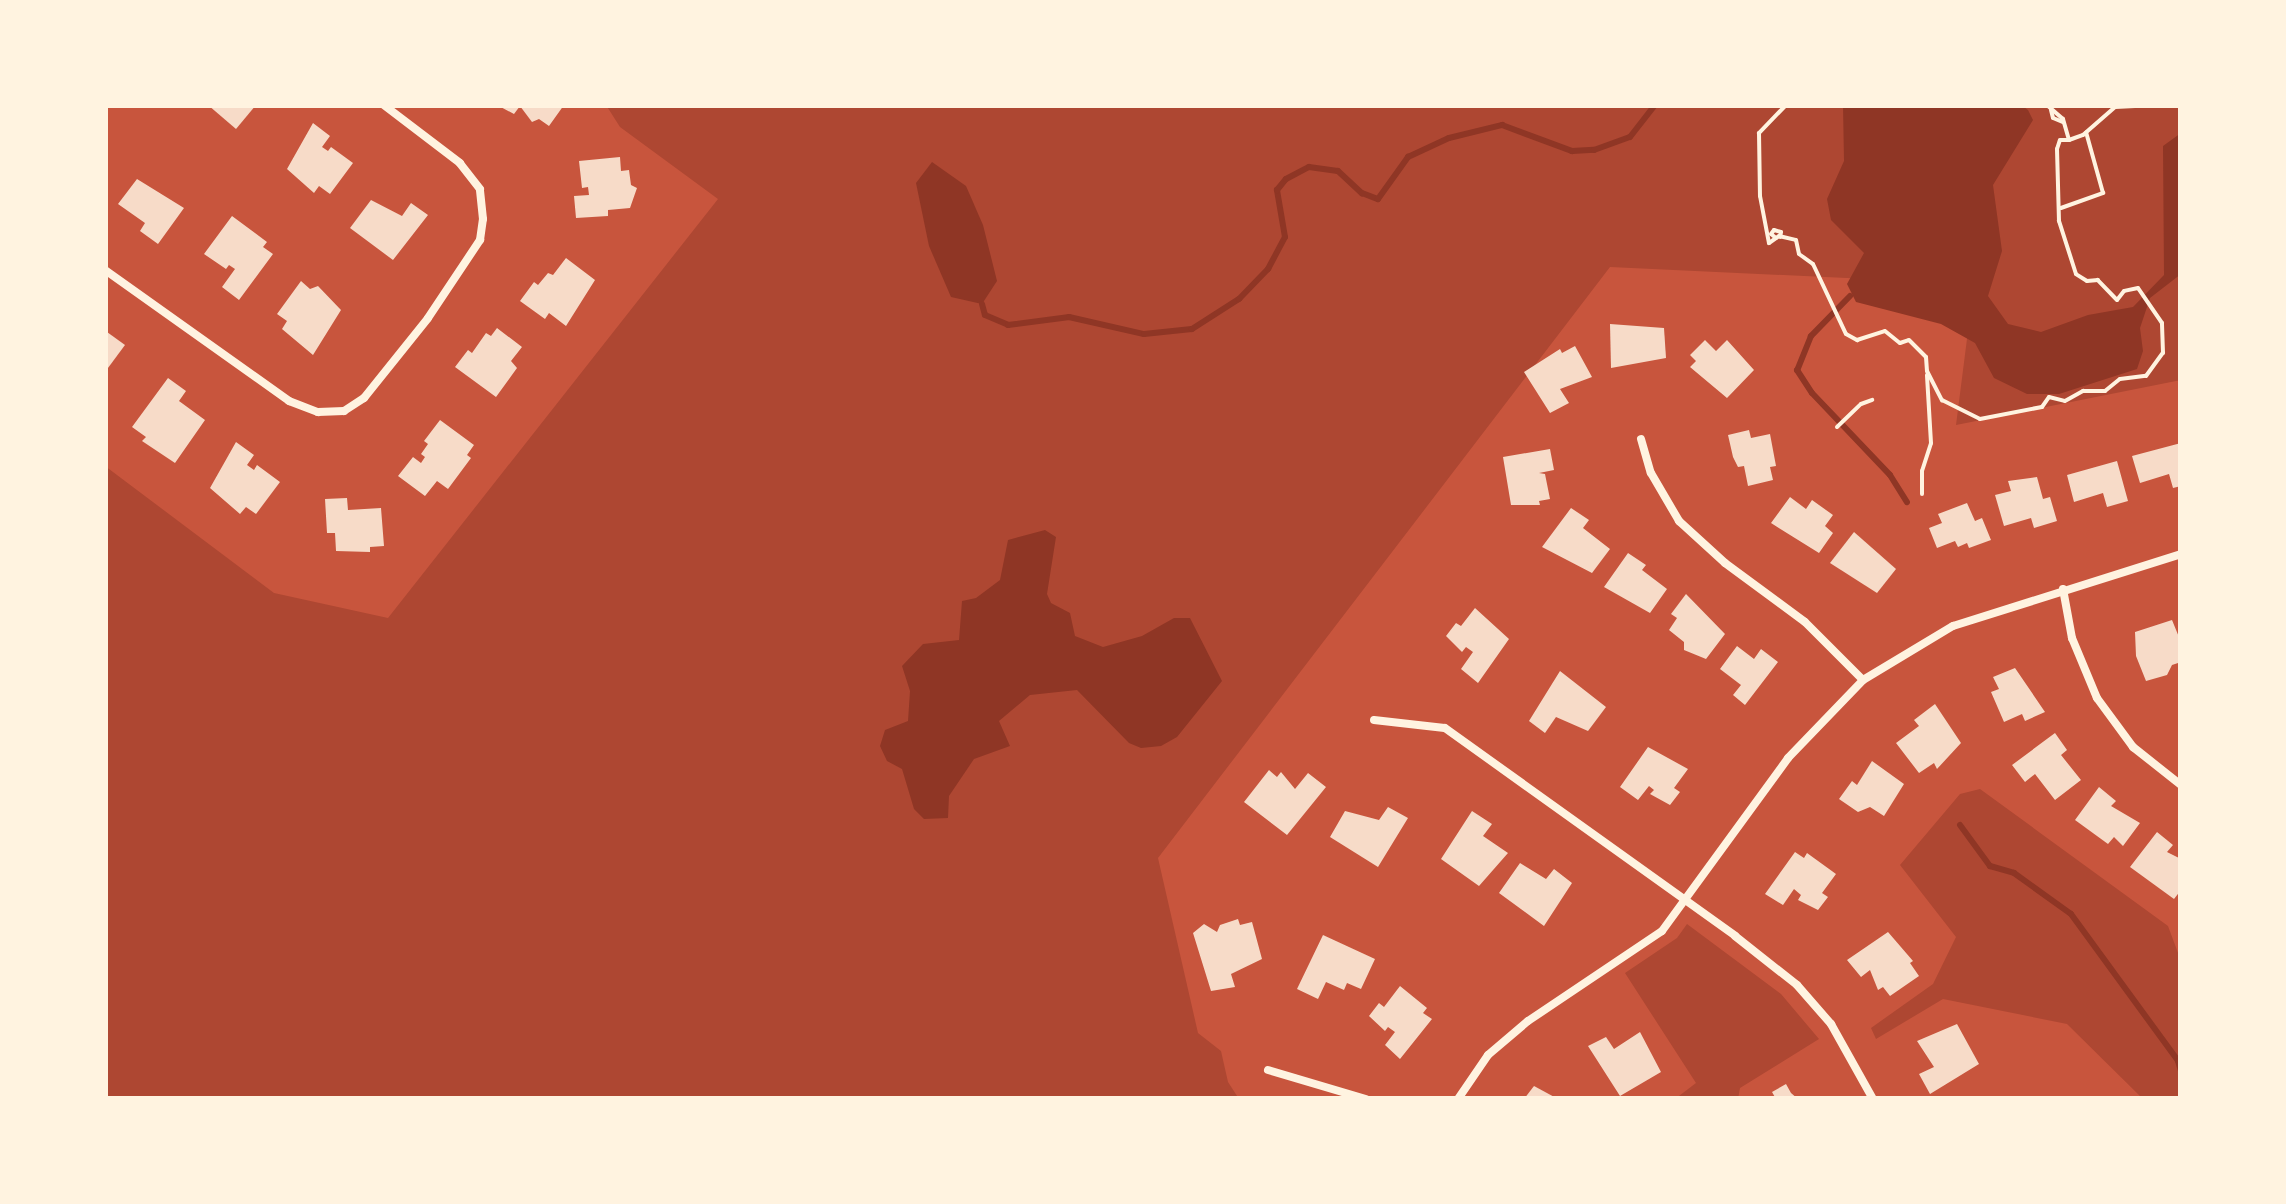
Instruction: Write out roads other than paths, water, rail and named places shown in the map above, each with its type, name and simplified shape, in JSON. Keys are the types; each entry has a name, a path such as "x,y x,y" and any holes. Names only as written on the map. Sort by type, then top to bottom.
{"street":[{"path":"105,270 290,402 318,412 344,412 364,398 428,318 480,240 483,219 480,190 460,163 384,105"},
{"path":"1641,439 1650,473 1679,522 1805,622 1864,680"},
{"path":"1458,1099 1488,1055 1528,1020 1662,931 1788,758 1864,680 1954,626 2181,554"},
{"path":"2062,589 2072,638 2097,698 2133,747 2181,784"},
{"path":"1374,720 1445,728 1684,898 1797,985 1831,1024 1873,1099"},
{"path":"1268,1070 1366,1099"}],"waterway":[{"path":"982,304 985,315 1008,325 1069,317 1144,334 1192,329 1239,299 1268,269 1285,237 1277,190 1286,179 1309,167 1338,171 1362,193 1378,199 1408,157 1449,138 1502,125 1572,151 1594,150 1630,137 1655,105"},
{"path":"1850,296 1811,336 1797,370 1812,393 1890,475 1907,502"},
{"path":"1960,825 1990,866 2014,873 2071,914 2178,1061 2181,1071"}]}
